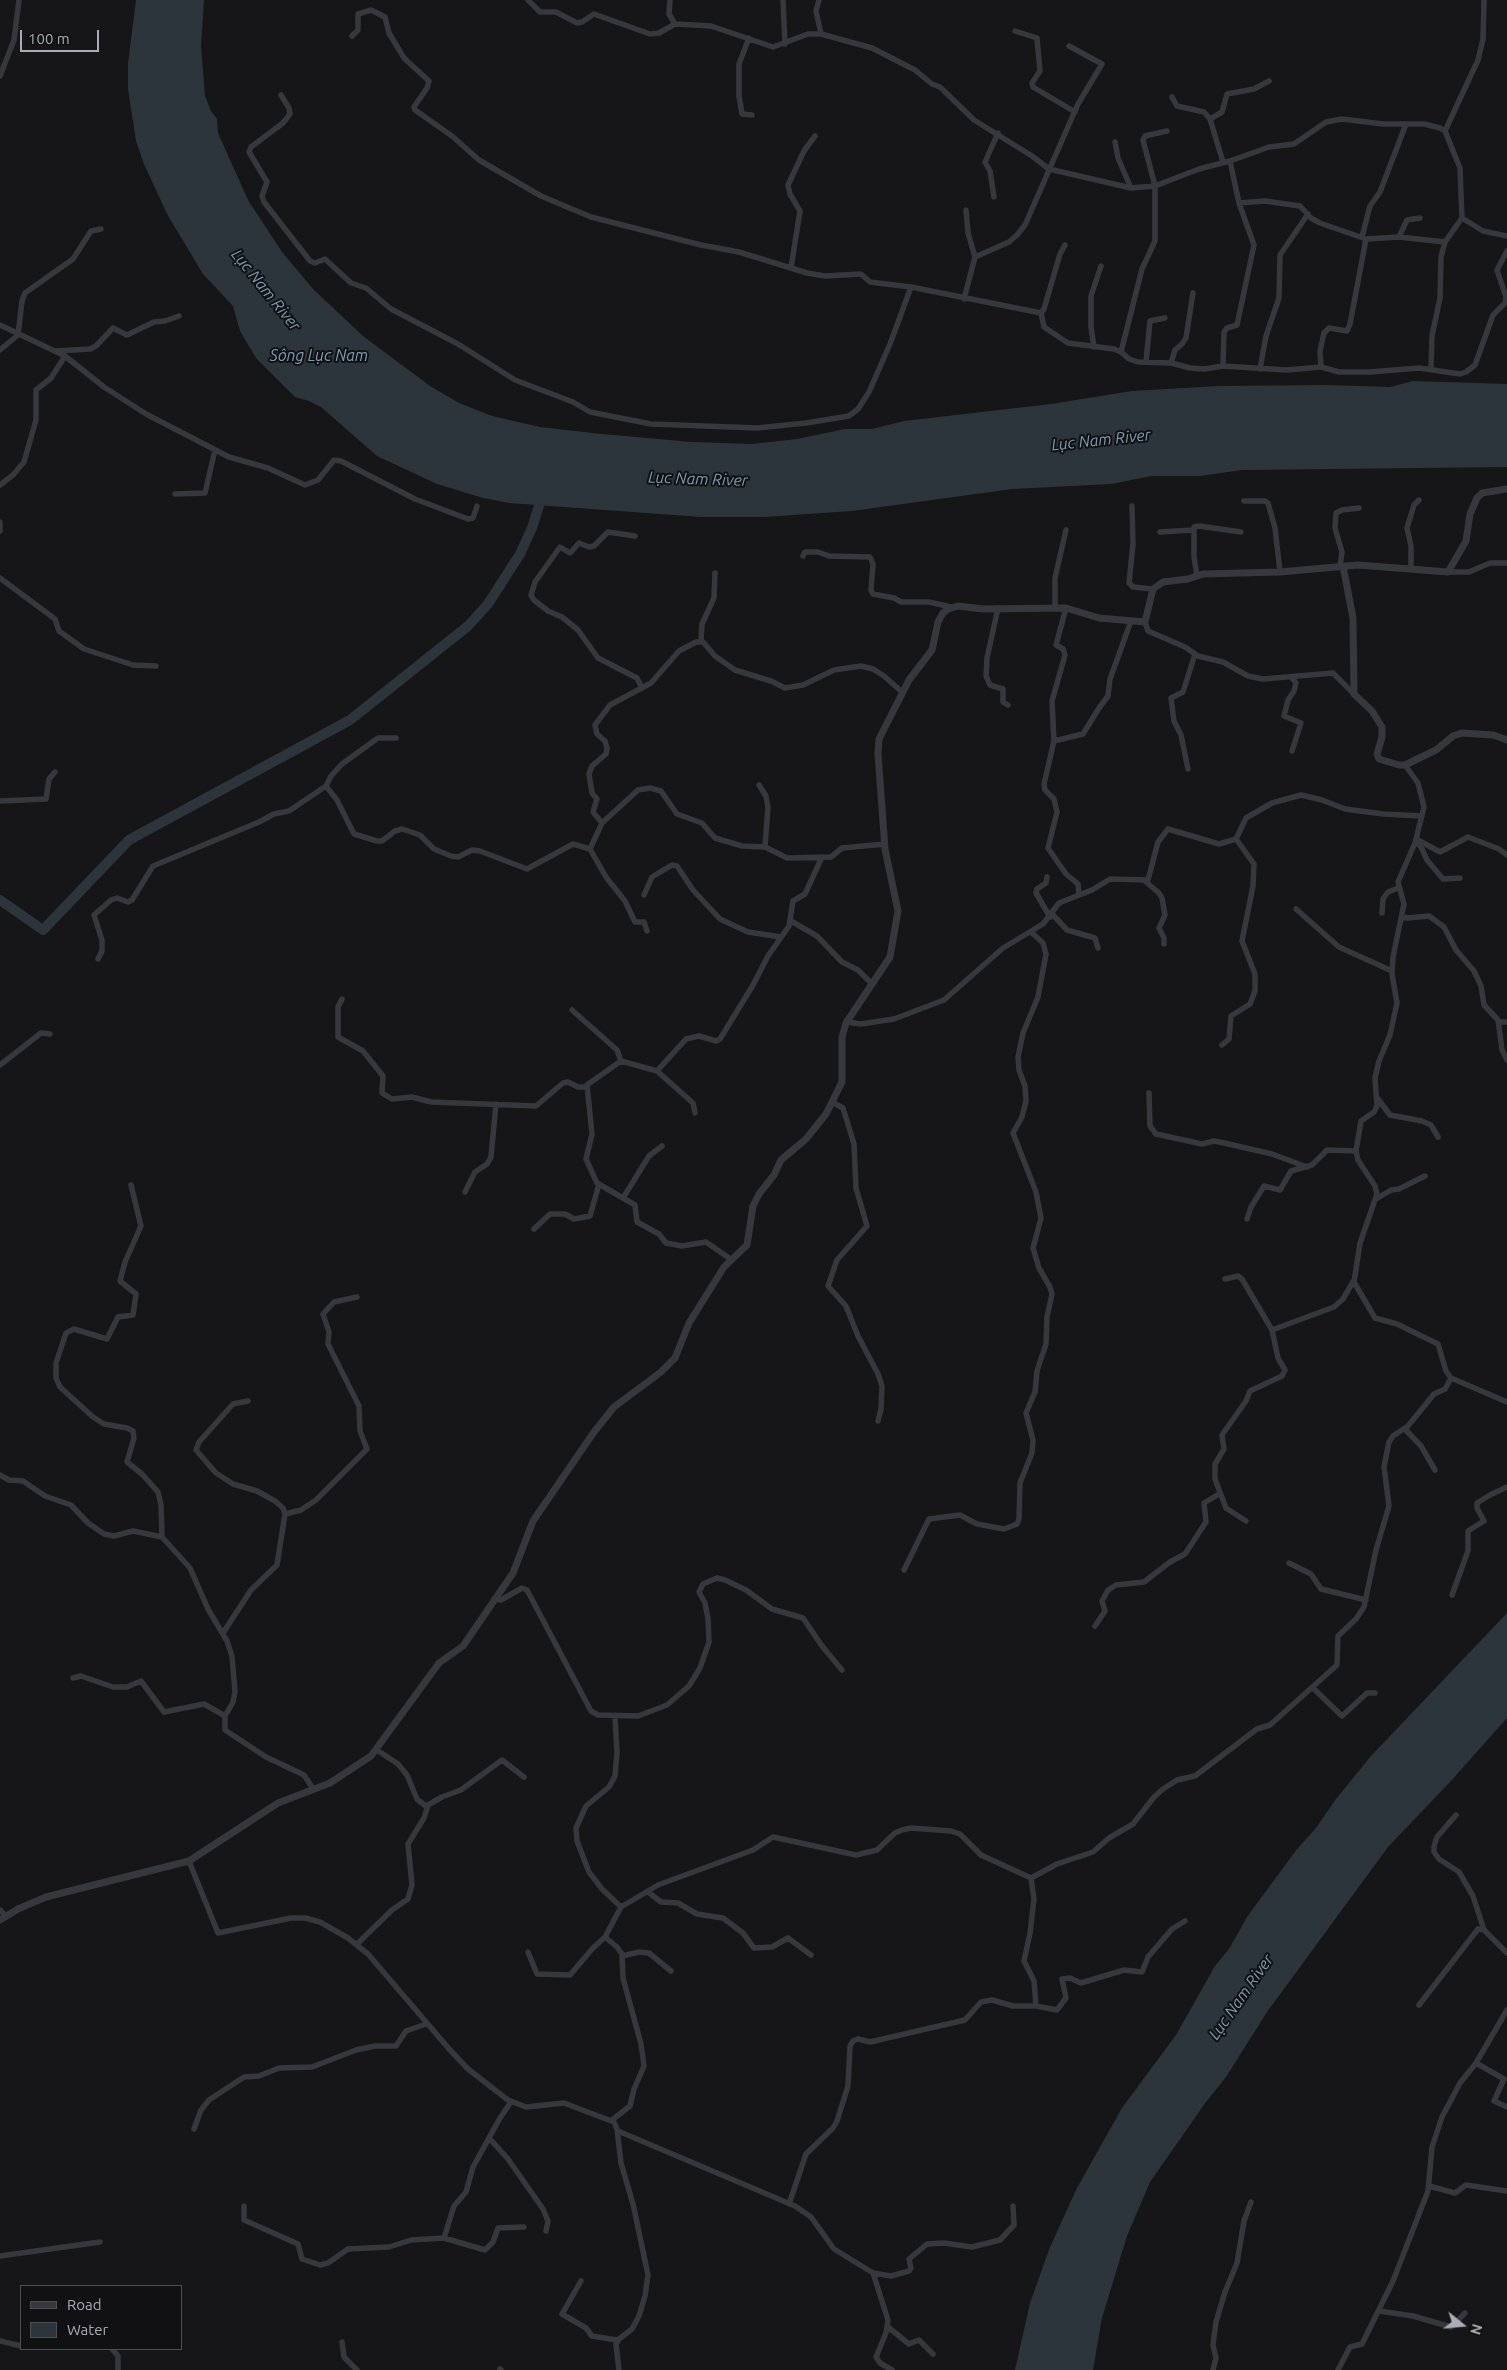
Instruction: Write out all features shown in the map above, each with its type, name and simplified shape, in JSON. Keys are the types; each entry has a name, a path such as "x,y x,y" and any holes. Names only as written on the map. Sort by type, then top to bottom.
{"street":[{"path":"0,76 14,40 18,0"},
{"path":"528,0 540,12 556,12 580,23 594,14 650,34 660,33 675,24 711,26 770,47 785,44 808,34 821,34 872,48 915,70 932,84 940,87 974,120 998,134 1049,170 1131,188 1156,186 1199,169 1269,148 1294,144 1326,122 1342,118 1383,124 1424,124 1445,132 1460,168 1462,218 1445,242 1440,273 1440,298 1432,336 1430,368"},
{"path":"670,0 669,14 675,24"},
{"path":"783,0 785,44"},
{"path":"819,0 816,11 821,34"},
{"path":"1445,132 1478,60 1483,39 1484,0"},
{"path":"352,36 358,30 358,14 371,10 385,17 389,33 404,58 429,81 427,88 414,107 415,110 452,136 478,160 529,190 591,217 701,245 739,252 825,276 861,274 870,282 911,287 1041,313"},
{"path":"1015,31 1037,38 1040,71 1032,83 1033,88 1075,112"},
{"path":"749,38 739,64 739,96 742,114 752,116"},
{"path":"975,257 1009,242 1017,235 1028,218 1075,112 1102,64 1069,46"},
{"path":"1210,119 1222,112 1227,94 1254,89 1269,81"},
{"path":"281,95 289,108 290,114 283,123 249,152 267,182 262,196 264,202 305,256 315,263 325,259 351,284 366,288 391,309 458,344 515,380 573,402 590,412 651,424 725,428 757,428 850,416 858,409 870,392 911,287"},
{"path":"1172,97 1177,106 1204,112 1210,119 1254,240 1254,249 1237,325 1226,328 1224,332 1223,366"},
{"path":"1321,367 1320,351 1324,333 1329,328 1347,331 1350,324 1370,206 1380,192 1406,124"},
{"path":"1122,352 1142,269 1156,241 1156,186 1143,140 1145,136 1168,131"},
{"path":"994,197 990,171 985,162 998,134"},
{"path":"792,268 800,214 788,185 800,159 815,136"},
{"path":"1115,142 1118,158 1131,188"},
{"path":"1239,202 1265,201 1300,206 1310,218 1364,238 1399,237 1445,242"},
{"path":"964,299 975,257 968,233 966,210"},
{"path":"1260,369 1266,336 1279,298 1280,255 1308,214"},
{"path":"1399,237 1407,220 1420,218"},
{"path":"1462,218 1483,231 1507,236"},
{"path":"0,350 18,335 22,301 25,293 73,259 91,231 101,229"},
{"path":"1065,246 1060,254 1041,313 1042,323 1049,332 1074,345 1122,352 1129,359 1171,363 1190,368 1204,369 1223,366 1287,370 1321,367 1347,372 1370,372 1430,368 1460,374 1473,368 1493,315 1505,303 1506,297 1497,270 1507,251"},
{"path":"1094,347 1091,327 1091,296 1101,266"},
{"path":"1171,363 1175,350 1186,338 1193,293"},
{"path":"56,351 90,349 96,346 112,328 127,335 154,322 165,321 179,316"},
{"path":"1146,362 1150,321 1165,318"},
{"path":"0,325 65,356 104,387 146,414 229,457 265,466 305,485 318,480 334,460 341,460 415,499 468,519 473,518 477,506"},
{"path":"0,485 13,475 24,462 36,420 36,390 51,378 65,356"},
{"path":"175,494 205,493 215,450"},
{"path":"1448,572 1466,541 1470,514 1477,498 1482,493 1507,489"},
{"path":"1411,569 1411,546 1407,528 1414,506 1419,500"},
{"path":"1244,501 1265,501 1268,503 1275,528 1280,572"},
{"path":"1132,506 1133,544 1129,583 1133,587 1153,589 1163,582 1229,572 1280,572 1342,566 1469,572 1490,563 1507,563"},
{"path":"1354,694 1354,635 1342,566 1342,552 1336,528 1336,513 1342,510 1358,508"},
{"path":"0,522 0,531"},
{"path":"1160,532 1193,530 1198,526 1241,532"},
{"path":"1054,608 1055,578 1066,530"},
{"path":"1193,530 1195,567 1198,576"},
{"path":"635,536 608,532 594,546 589,547 579,543 570,553 560,547 535,582 531,595 534,600 548,611 562,617 578,630 598,658 637,678 642,688"},
{"path":"803,556 805,552 818,552 829,556 870,557 873,564 873,594 894,598 901,602 928,602 951,607 1066,608 1099,618 1145,622"},
{"path":"715,573 714,598 702,624 701,641 715,656 736,670 775,682 786,688 803,685 834,670 861,666 873,669 902,692"},
{"path":"0,578 52,616 56,620 59,631 84,649 133,664 156,666"},
{"path":"1153,589 1145,622 1148,631 1185,647 1195,654 1223,662 1244,675 1256,678 1292,678 1332,673 1372,711 1382,727 1382,737 1377,756 1388,762 1405,765 1436,750 1453,736 1462,733 1493,735 1507,740"},
{"path":"0,1910 3,1918 46,1897 189,1861 278,1803 330,1783 377,1750 439,1663 464,1646 513,1573 533,1521 574,1459 614,1407 661,1372 675,1358 690,1323 724,1267 748,1245 754,1206 759,1194 774,1175 781,1160 806,1139 823,1120 842,1082 842,1037 847,1022 890,957 898,917 885,844 878,754 879,743 882,731 902,692 909,680 931,653 938,622 943,613 951,607"},
{"path":"998,608 987,658 986,676 990,685 1003,689 1002,701 1008,705"},
{"path":"1066,608 1056,645 1063,649 1065,655 1052,701 1054,741 1044,784 1045,790 1054,799 1057,812 1048,848 1066,874 1078,884 1079,895"},
{"path":"1054,741 1086,732 1108,696 1110,679 1131,621"},
{"path":"602,823 593,812 597,799 592,793 589,774 592,766 606,754 608,748 597,734 596,725 610,705 642,688 659,676 679,651 701,641"},
{"path":"1188,769 1181,735 1174,721 1171,698 1183,692 1195,654"},
{"path":"1292,678 1296,683 1294,691 1288,700 1284,716 1301,723 1292,751"},
{"path":"98,959 102,951 102,940 94,915 111,900 117,898 128,902 132,900 153,866 274,814 289,811 326,786 331,776 342,764 378,738 396,738"},
{"path":"1272,1330 1334,1307 1343,1299 1354,1280 1360,1243 1376,1199 1375,1186 1358,1160 1356,1151 1361,1121 1376,1109 1378,1099 1375,1078 1379,1060 1390,1035 1397,1003 1392,971 1404,904 1398,888 1398,882 1415,841 1424,806 1422,790 1405,765"},
{"path":"0,801 46,799 49,779 55,772"},
{"path":"759,785 766,796 768,807 765,847"},
{"path":"326,786 337,800 354,834 376,841 382,841 395,831 402,829 420,835 434,849 451,856 458,857 472,850 480,850 527,869 573,844 590,849 606,877 626,901 635,922 644,922 647,931"},
{"path":"590,849 602,823 617,811 632,794 643,789 655,788 663,793 678,815 700,821 715,838 742,846 765,847 787,858 831,857 842,848 885,844"},
{"path":"1145,881 1149,878 1158,842 1168,829 1219,844 1236,838 1246,818 1272,804 1298,796 1322,800 1344,809 1388,815 1422,816"},
{"path":"1415,841 1440,852 1468,837 1499,849 1507,855"},
{"path":"1222,1045 1229,1039 1231,1016 1250,1004 1255,984 1254,974 1242,941 1253,886 1254,864 1236,838"},
{"path":"1415,841 1442,879 1460,878"},
{"path":"657,1071 686,1039 699,1036 716,1041 720,1040 768,956 791,921 793,901 805,894 822,857"},
{"path":"644,895 652,876 672,865 677,866 693,890 720,919 748,932 782,937"},
{"path":"1047,877 1046,883 1037,889 1036,893 1051,915 1067,930 1092,936 1097,941 1098,948"},
{"path":"847,1022 861,1024 894,1019 944,1000 1003,948 1043,924 1059,903 1092,890 1110,879 1145,881 1161,895 1165,915 1159,928 1164,938 1164,944"},
{"path":"1382,913 1383,899 1388,892 1398,888"},
{"path":"1296,908 1339,947 1392,971"},
{"path":"1402,917 1429,916 1444,927 1456,950 1474,971 1482,990 1484,1005 1498,1022 1502,1050 1507,1060"},
{"path":"791,921 817,936 842,962 858,970 872,984"},
{"path":"904,1570 930,1519 952,1515 963,1516 977,1524 1004,1529 1017,1524 1019,1519 1020,1483 1032,1454 1033,1440 1026,1413 1036,1392 1036,1371 1046,1344 1052,1294 1039,1268 1033,1248 1041,1218 1036,1192 1012,1133 1022,1117 1026,1101 1025,1086 1018,1064 1023,1033 1038,997 1046,954 1044,943 1031,932"},
{"path":"342,999 338,1007 338,1037 360,1048 372,1060 383,1076 381,1091 383,1095 395,1100 412,1097 431,1102 536,1106 563,1083 568,1082 578,1087 587,1085 621,1061"},
{"path":"572,1010 617,1050 621,1061"},
{"path":"1498,1022 1507,1022"},
{"path":"0,1065 41,1034 50,1034"},
{"path":"621,1061 657,1071 693,1103 695,1113"},
{"path":"587,1085 592,1134 586,1159 599,1184 636,1207 637,1222 659,1234 666,1243 682,1246 706,1242 732,1260"},
{"path":"1149,1093 1150,1126 1156,1134 1202,1144 1214,1141 1224,1143 1272,1154 1306,1167"},
{"path":"1378,1099 1390,1115 1431,1125 1438,1137"},
{"path":"832,1102 843,1108 854,1144 856,1188 867,1226 837,1260 828,1286 846,1306 858,1336 878,1374 882,1386 881,1409 878,1421"},
{"path":"465,1192 477,1169 487,1164 491,1157 496,1104"},
{"path":"623,1198 649,1156 662,1146"},
{"path":"1247,1219 1251,1207 1264,1186 1280,1190 1291,1171 1312,1165 1327,1150 1356,1151"},
{"path":"1376,1199 1391,1190 1399,1189 1425,1176"},
{"path":"534,1229 550,1214 565,1214 574,1219 590,1216 599,1184"},
{"path":"132,1186 141,1226 124,1262 120,1281 136,1294 133,1315 118,1317 108,1339 70,1330 66,1333 56,1362 55,1373 60,1387 92,1417 104,1424 127,1428 133,1431 134,1438 127,1461 142,1474 160,1495 162,1537"},
{"path":"1225,1279 1240,1276 1272,1330 1278,1358 1284,1367 1284,1374 1252,1389 1223,1433 1224,1449 1215,1467 1215,1479 1219,1494 1226,1508 1246,1521"},
{"path":"1354,1280 1356,1287 1375,1318 1397,1324 1438,1344 1446,1371 1451,1378 1507,1402"},
{"path":"285,1514 301,1510 316,1500 367,1449 360,1431 359,1406 328,1344 329,1332 323,1314 334,1302 357,1297"},
{"path":"1031,1878 1057,1864 1088,1854 1109,1838 1133,1824 1163,1788 1177,1780 1195,1776 1245,1738 1270,1725 1337,1665 1338,1636 1356,1619 1366,1600 1376,1550 1389,1506 1384,1467 1387,1448 1393,1436 1405,1428 1434,1394 1445,1389 1451,1378"},
{"path":"223,1633 251,1590 277,1565 285,1514 283,1508 274,1501 257,1491 233,1484 216,1473 196,1450 199,1442 228,1408 237,1402 248,1400"},
{"path":"1405,1428 1421,1446 1435,1470"},
{"path":"0,1475 9,1480 23,1481 45,1496 71,1505 95,1529 104,1534 114,1536 128,1531 162,1537 190,1568 208,1609 223,1633 232,1656 235,1686 233,1702 225,1716 225,1730 266,1758 304,1775 314,1790"},
{"path":"1452,1595 1469,1548 1468,1531 1484,1521 1477,1508 1477,1504 1507,1487"},
{"path":"1095,1626 1104,1613 1102,1601 1108,1590 1116,1585 1144,1582 1166,1565 1185,1554 1206,1522 1204,1503 1219,1494"},
{"path":"1289,1563 1312,1574 1321,1588 1366,1600"},
{"path":"494,1599 501,1600 522,1588 527,1590 591,1711 598,1715 615,1717 638,1716 667,1705 695,1679 706,1653 710,1630 705,1603 699,1592 703,1584 717,1578 746,1590 772,1609 803,1618 822,1646 842,1670"},
{"path":"72,1678 81,1676 113,1687 127,1687 141,1681 164,1712 204,1704 225,1716"},
{"path":"1313,1688 1342,1716 1367,1693 1375,1693"},
{"path":"615,1717 617,1753 615,1776 609,1787 586,1806 576,1828 577,1841 590,1872 602,1889 621,1907"},
{"path":"377,1750 398,1764 408,1778 417,1799 427,1807"},
{"path":"357,1944 392,1910 408,1899 412,1886 408,1844 424,1818 427,1807 442,1797 461,1790 502,1760 509,1763 524,1777"},
{"path":"1456,1815 1437,1837 1434,1852 1439,1859 1459,1872 1473,1896 1484,1930 1507,1953"},
{"path":"528,1952 537,1974 566,1976 572,1974 592,1948 605,1937 621,1907 662,1883 752,1850 773,1837 856,1855 877,1850 895,1833 911,1828 956,1832 981,1855 1031,1878"},
{"path":"189,1861 218,1933 277,1920 305,1918 320,1922 357,1944 380,1966 426,2024 468,2069 512,2102 526,2107 564,2103 612,2120 618,2131 621,2163 633,2204 648,2275 645,2296 639,2316 628,2333 617,2340 592,2336 586,2328 562,2314 581,2281"},
{"path":"1031,1878 1034,1899 1024,1961 1034,1981 1036,2006"},
{"path":"648,1892 661,1902 674,1902 699,1914 723,1918 745,1935 754,1948 772,1948 788,1938 811,1955"},
{"path":"789,2204 806,2154 837,2121 848,2086 850,2046 853,2041 870,2042 965,2020 981,2002 992,2000 1013,2006 1036,2006 1054,2011 1060,2007 1066,1998 1061,1983 1064,1978 1070,1978 1081,1984 1124,1970 1142,1972 1148,1957 1172,1930 1185,1921"},
{"path":"1419,2005 1478,1929 1484,1930"},
{"path":"605,1937 617,1946 622,1956 623,1978 639,2036 644,2066 634,2089 631,2104 612,2120"},
{"path":"622,1956 639,1952 649,1953 671,1971"},
{"path":"1338,2370 1350,2347 1362,2344 1393,2281 1429,2186 1432,2147 1436,2132 1450,2100 1476,2062 1507,2010"},
{"path":"194,2129 201,2110 209,2100 244,2078 259,2076 280,2068 312,2067 356,2050 375,2046 394,2047 406,2031 426,2024"},
{"path":"1476,2062 1504,2079 1494,2101 1507,2107"},
{"path":"444,2238 454,2206 464,2195 473,2167 500,2118 512,2102"},
{"path":"618,2131 789,2204 811,2217 839,2253 874,2273 891,2276 909,2271 911,2268 909,2259 926,2244 944,2243 972,2247 1000,2240 1014,2225 1012,2206"},
{"path":"490,2139 508,2159 543,2209 548,2221 546,2231"},
{"path":"1429,2186 1455,2193 1466,2186 1507,2191"},
{"path":"1213,2370 1216,2358 1212,2345 1216,2322 1225,2292 1237,2263 1244,2221 1251,2202"},
{"path":"244,2206 244,2220 298,2244 302,2258 320,2265 328,2263 348,2249 389,2247 409,2240 444,2238 484,2250 491,2246 498,2228 524,2227"},
{"path":"0,2256 100,2242"},
{"path":"874,2273 884,2302 888,2326 876,2357 880,2363 892,2370"},
{"path":"1379,2311 1413,2316 1451,2327 1465,2313"},
{"path":"888,2326 909,2344 919,2340 933,2354"},
{"path":"617,2340 616,2350 619,2370"},
{"path":"0,2341 20,2346"},
{"path":"342,2342 344,2357 357,2370"},
{"path":"113,2350 118,2356 118,2370"}],"water":[{"name":"Sông Lục Nam","path":"136,0 204,0 201,46 205,96 211,111 217,119 218,133 248,200 282,252 314,290 363,336 430,386 459,403 492,416 540,427 602,434 692,442 752,444 797,439 845,429 872,429 904,421 1051,404 1132,391 1218,386 1327,385 1390,387 1413,381 1507,384 1507,467 1242,470 1200,476 1152,476 1111,484 1012,489 852,511 764,517 701,517 509,503 483,498 437,484 377,456 321,407 295,397 256,358 240,331 233,306 203,274 167,214 144,164 136,141 128,89 128,63"},
{"name":"Lục Nam River","path":"1507,1613 1507,1718 1388,1847 1267,2012 1226,2077 1206,2102 1150,2182 1127,2236 1102,2318 1093,2370 1015,2370 1030,2303 1050,2247 1077,2188 1122,2108 1176,2035 1215,1966 1229,1949 1247,1917 1297,1849 1316,1828 1336,1799 1371,1756"}],"waterway":[{"path":"0,900 43,930 129,840 350,720 468,626 488,604 520,554 532,528 543,493"}]}
